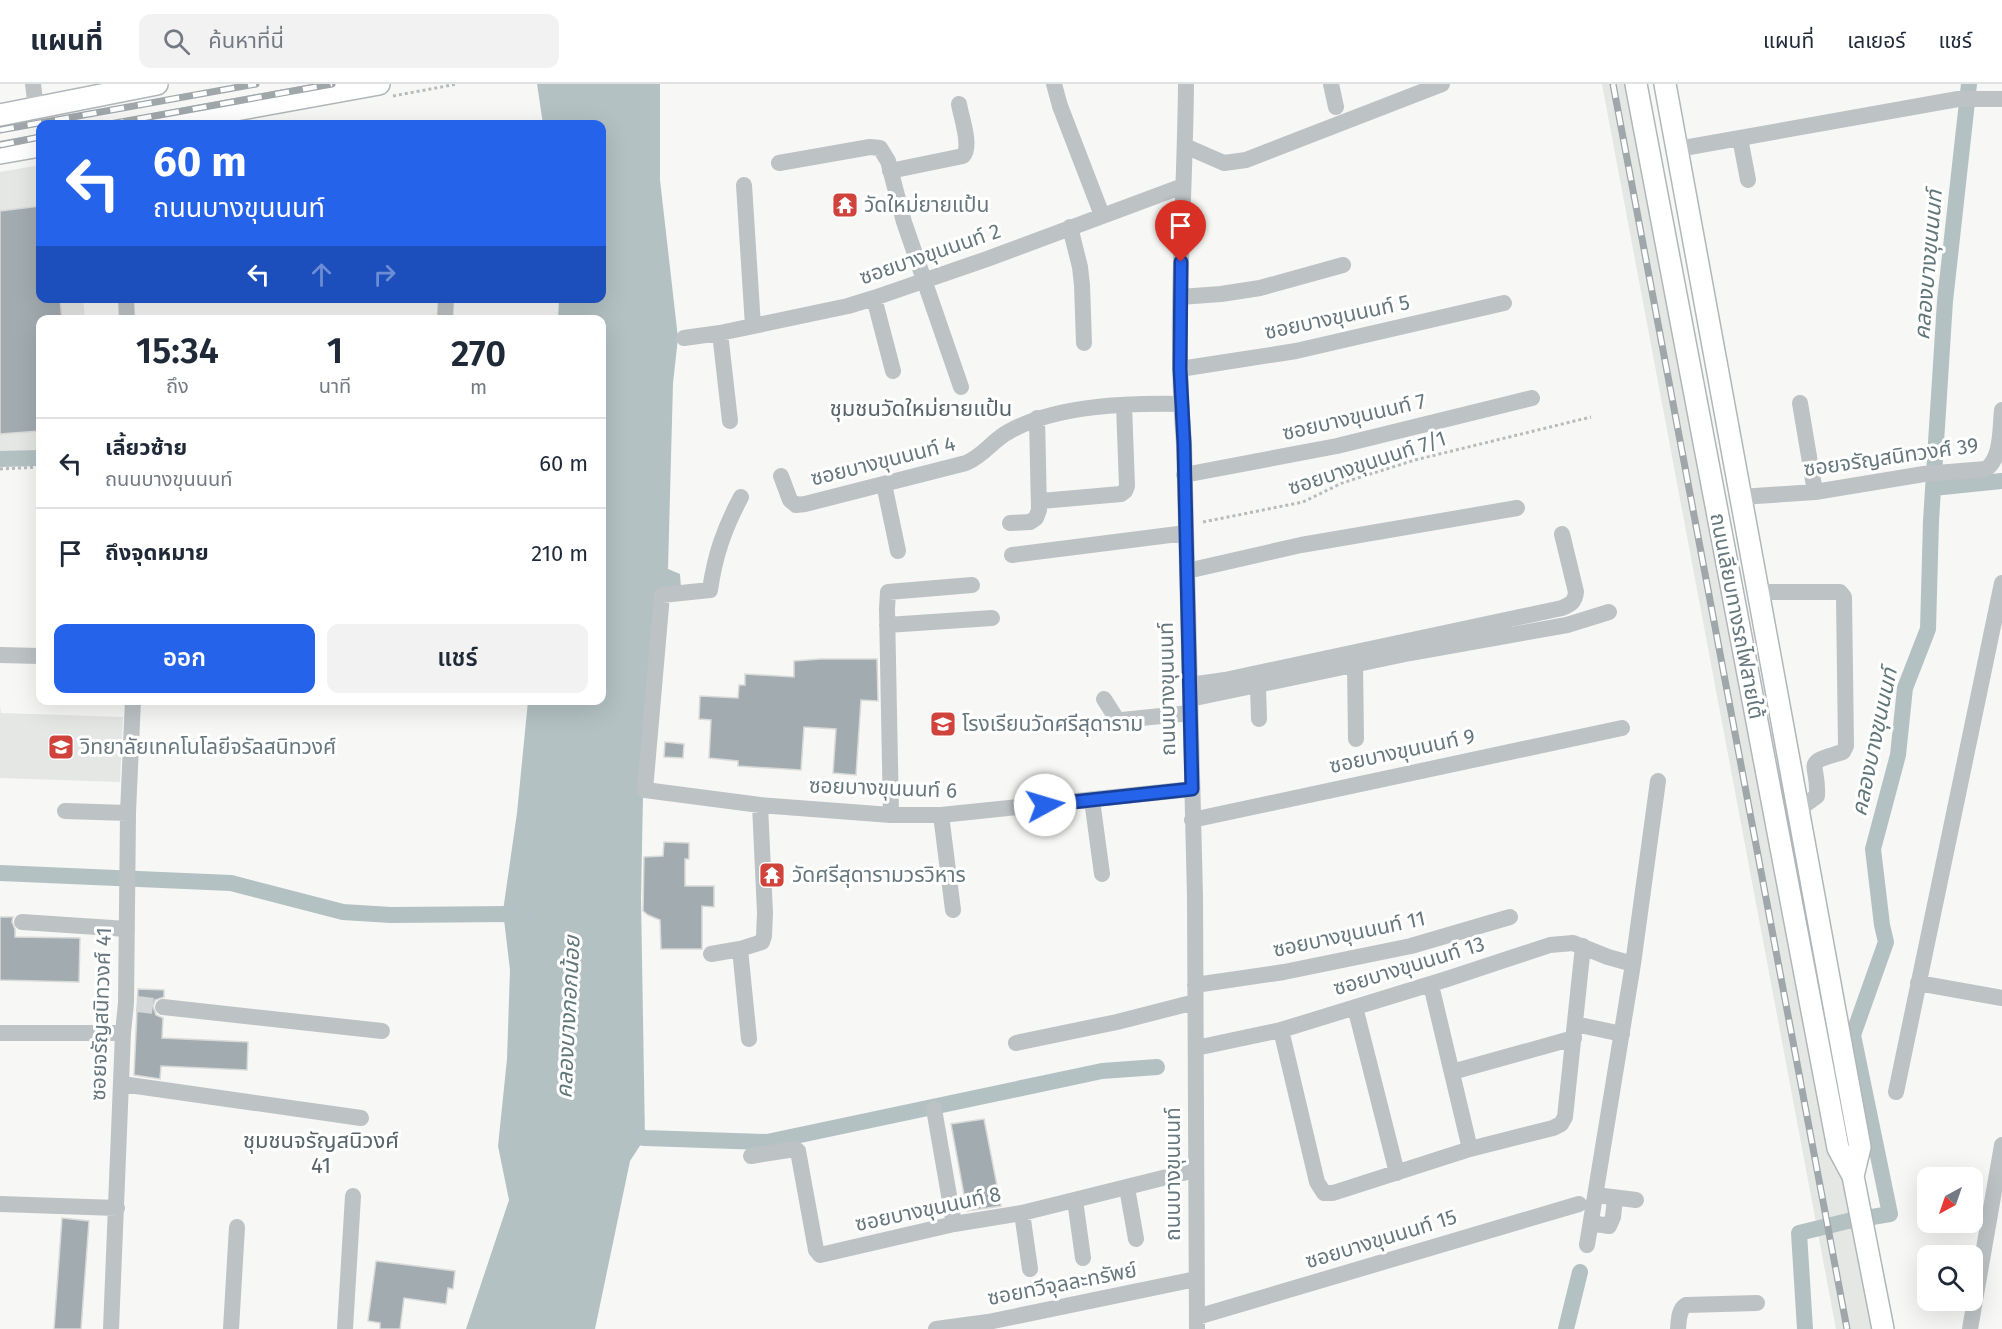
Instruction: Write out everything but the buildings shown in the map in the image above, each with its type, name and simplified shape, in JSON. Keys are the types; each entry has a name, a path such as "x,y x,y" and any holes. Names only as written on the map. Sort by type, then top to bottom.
{"main road":[{"path":"0,115 157,84"},
{"name":"ถนนเลียบทางรถไฟสายใต้","path":"1636,84 1838,1148 1853,1176"},
{"name":"ถนนเลียบทางรถไฟสายใต้","path":"1665,84 1860,1147 1853,1176"},
{"path":"180,120 344,90 383,91"},
{"path":"0,153 36,147"},
{"path":"1853,1176 1883,1329"}],"street":[{"path":"33,84 36,108"},
{"path":"1054,84 1102,215"},
{"name":"ถนนบางขุนนนท์","path":"1186,84 1182,186 1180,369 1192,789 1197,1323"},
{"path":"1330,84 1336,107"},
{"path":"1185,146 1224,163 1246,160 1442,84"},
{"path":"1678,149 1958,99 1994,99"},
{"path":"891,171 963,156 967,152 967,144 959,104"},
{"path":"1740,138 1748,180"},
{"path":"779,163 876,147 884,152 904,222 961,387"},
{"path":"744,185 753,326"},
{"name":"ซอยบางขุนนนท์ 2","path":"684,338 720,333 848,306 924,281 1182,186"},
{"path":"1070,227 1080,267 1084,343"},
{"path":"1180,297 1260,288 1343,265"},
{"path":"874,298 892,371"},
{"name":"ซอยบางขุนนนท์ 5","path":"1180,369 1296,351 1503,303"},
{"path":"720,333 730,421"},
{"name":"ซอยบางขุนนนท์ 7","path":"1184,475 1336,446 1532,398"},
{"path":"1800,403 1815,492"},
{"name":"ซอยบางขุนนนท์ 4","path":"781,476 790,500 796,505 966,463 978,458 1009,431 1037,418 1096,407 1181,404"},
{"path":"1041,501 1121,494 1125,491 1127,486 1124,405"},
{"name":"ซอยจรัญสนิทวงศ์ 39","path":"1741,497 1815,492 1953,470 1986,469 1992,465 1996,457 2002,410"},
{"path":"1010,523 1030,522 1036,518 1041,501 1037,418"},
{"path":"884,484 898,551"},
{"name":"ซอยบางขุนนนท์ 6","path":"741,497 726,525 715,560 710,590 662,595 645,790 760,805 941,815 1192,789"},
{"path":"1187,571 1301,545 1517,508"},
{"path":"1012,555 1186,529"},
{"path":"1190,699 1225,681 1562,608 1575,600 1576,592 1562,534"},
{"path":"1896,1092 2002,583"},
{"path":"891,814 888,592 972,585"},
{"path":"1759,592 1840,592 1844,597 1846,746 1843,752 1817,759 1814,763 1817,796 1806,804 1798,805"},
{"path":"1104,699 1116,717 1122,720 1190,699 1410,653 1567,625 1609,612"},
{"path":"887,626 992,618"},
{"path":"0,655 36,656"},
{"path":"1355,665 1356,739"},
{"path":"1258,686 1259,719"},
{"name":"ซอยจรัญสนิทวงศ์ 41","path":"111,1329 123,1034 131,1004 127,893 133,705"},
{"name":"ซอยบางขุนนนท์ 9","path":"1192,820 1622,728"},
{"path":"1587,1245 1633,964 1658,781"},
{"path":"1092,800 1102,874"},
{"path":"711,954 740,950 762,942 764,936 760,805"},
{"path":"65,811 128,813"},
{"path":"941,815 953,910"},
{"name":"ซอยบางขุนนนท์ 11","path":"1016,1043 1117,1022 1195,994 1284,972 1411,946 1510,917"},
{"path":"22,922 127,929"},
{"name":"ซอยบางขุนนนท์ 13","path":"1196,1048 1281,1030 1550,945 1573,943 1633,964"},
{"path":"1281,1030 1317,1182 1328,1194 1470,1149 1561,1124 1565,1117 1583,946"},
{"path":"740,950 749,1039"},
{"path":"1918,983 2002,998"},
{"path":"1431,984 1470,1149"},
{"path":"163,1007 382,1031"},
{"path":"1355,1007 1397,1173"},
{"path":"1452,1072 1574,1031 1622,1034"},
{"path":"0,1033 123,1034"},
{"path":"122,1084 361,1119"},
{"path":"934,1109 954,1224"},
{"path":"1970,1329 2002,1145"},
{"name":"ซอยบางขุนนนท์ 8","path":"751,1156 795,1149 798,1151 816,1250 820,1255 954,1224 1022,1213 1195,1170"},
{"path":"1127,1188 1136,1239"},
{"path":"345,1329 353,1196"},
{"path":"1596,1196 1636,1200"},
{"path":"1591,1223 1609,1226 1613,1217 1615,1198"},
{"path":"1075,1200 1083,1258"},
{"path":"0,1204 117,1208"},
{"name":"ซอยบางขุนนนท์ 15","path":"1197,1323 1229,1309 1579,1204"},
{"path":"1022,1213 1030,1269"},
{"path":"231,1329 237,1227"},
{"name":"ซอยทวีจุลละทรัพย์","path":"936,1329 988,1322 1196,1279"},
{"path":"1678,1329 1680,1313 1686,1305 1757,1303"}],"path":[{"path":"383,91 457,84"},
{"name":"ซอยบางขุนนนท์ 7/1","path":"1186,529 1303,502 1342,483 1415,460 1591,417"},
{"path":"0,469 36,467"}],"shaded area":[{"path":"1602,84 1628,84 1872,1329 1836,1329"},
{"path":"36,166 36,303 83,303 85,315 36,315 36,451 0,453 0,172"},
{"name":"วิทยาลัยเทคโนโลยีจรัลสนิทวงศ์","path":"0,706 1,713 123,717 120,782 0,778"}],"water":[{"name":"คลองบางกอกน้อย","path":"537,84 660,84 660,180 678,338 673,383 668,569 680,574 681,588 660,589 643,796 641,899 645,1138 630,1161 595,1329 466,1329 509,1200 498,1146 507,1059 510,970 503,911 517,813 528,705 606,705 606,315 558,315 559,303 606,303 606,120 542,120"}],"waterway":[{"name":"คลองบางขุนนนท์","path":"1805,1329 1799,1233 1890,1214 1853,1035 1886,942 1873,849 1898,755 1905,688 1928,629 1931,521 1945,301 1969,84"},
{"path":"0,459 36,458"},
{"path":"1933,488 2002,481"},
{"path":"0,873 231,883 343,912 391,915 526,914"},
{"path":"623,1135 645,1138 767,1142 1102,1071 1157,1067"},
{"path":"1566,1329 1580,1272"}],"tunnel":[{"path":"137,1004 163,1007"}],"railway":[{"path":"56,120 256,84"},
{"path":"132,120 332,84"},
{"path":"1613,84 1847,1329"},
{"path":"0,130 36,124"},
{"path":"0,145 36,138"}],"place":[{"name":"วัดใหม่ยายแป้น","path":"845,205"},
{"name":"โรงเรียนวัดศรีสุดาราม","path":"943,724"},
{"name":"วิทยาลัยเทคโนโลยีจรัลสนิทวงศ์","path":"61,747"},
{"name":"วัดศรีสุดารามวรวิหาร","path":"772,875"}],"district":[{"name":"ชุมชนวัดใหม่ยายแป้น","path":"921,408"},
{"name":"ชุมชนจรัญสนิวงศ์ 41","path":"321,1152"}],"route":[{"path":"1045,805 1192,789 1179,325 1181,262"}]}
